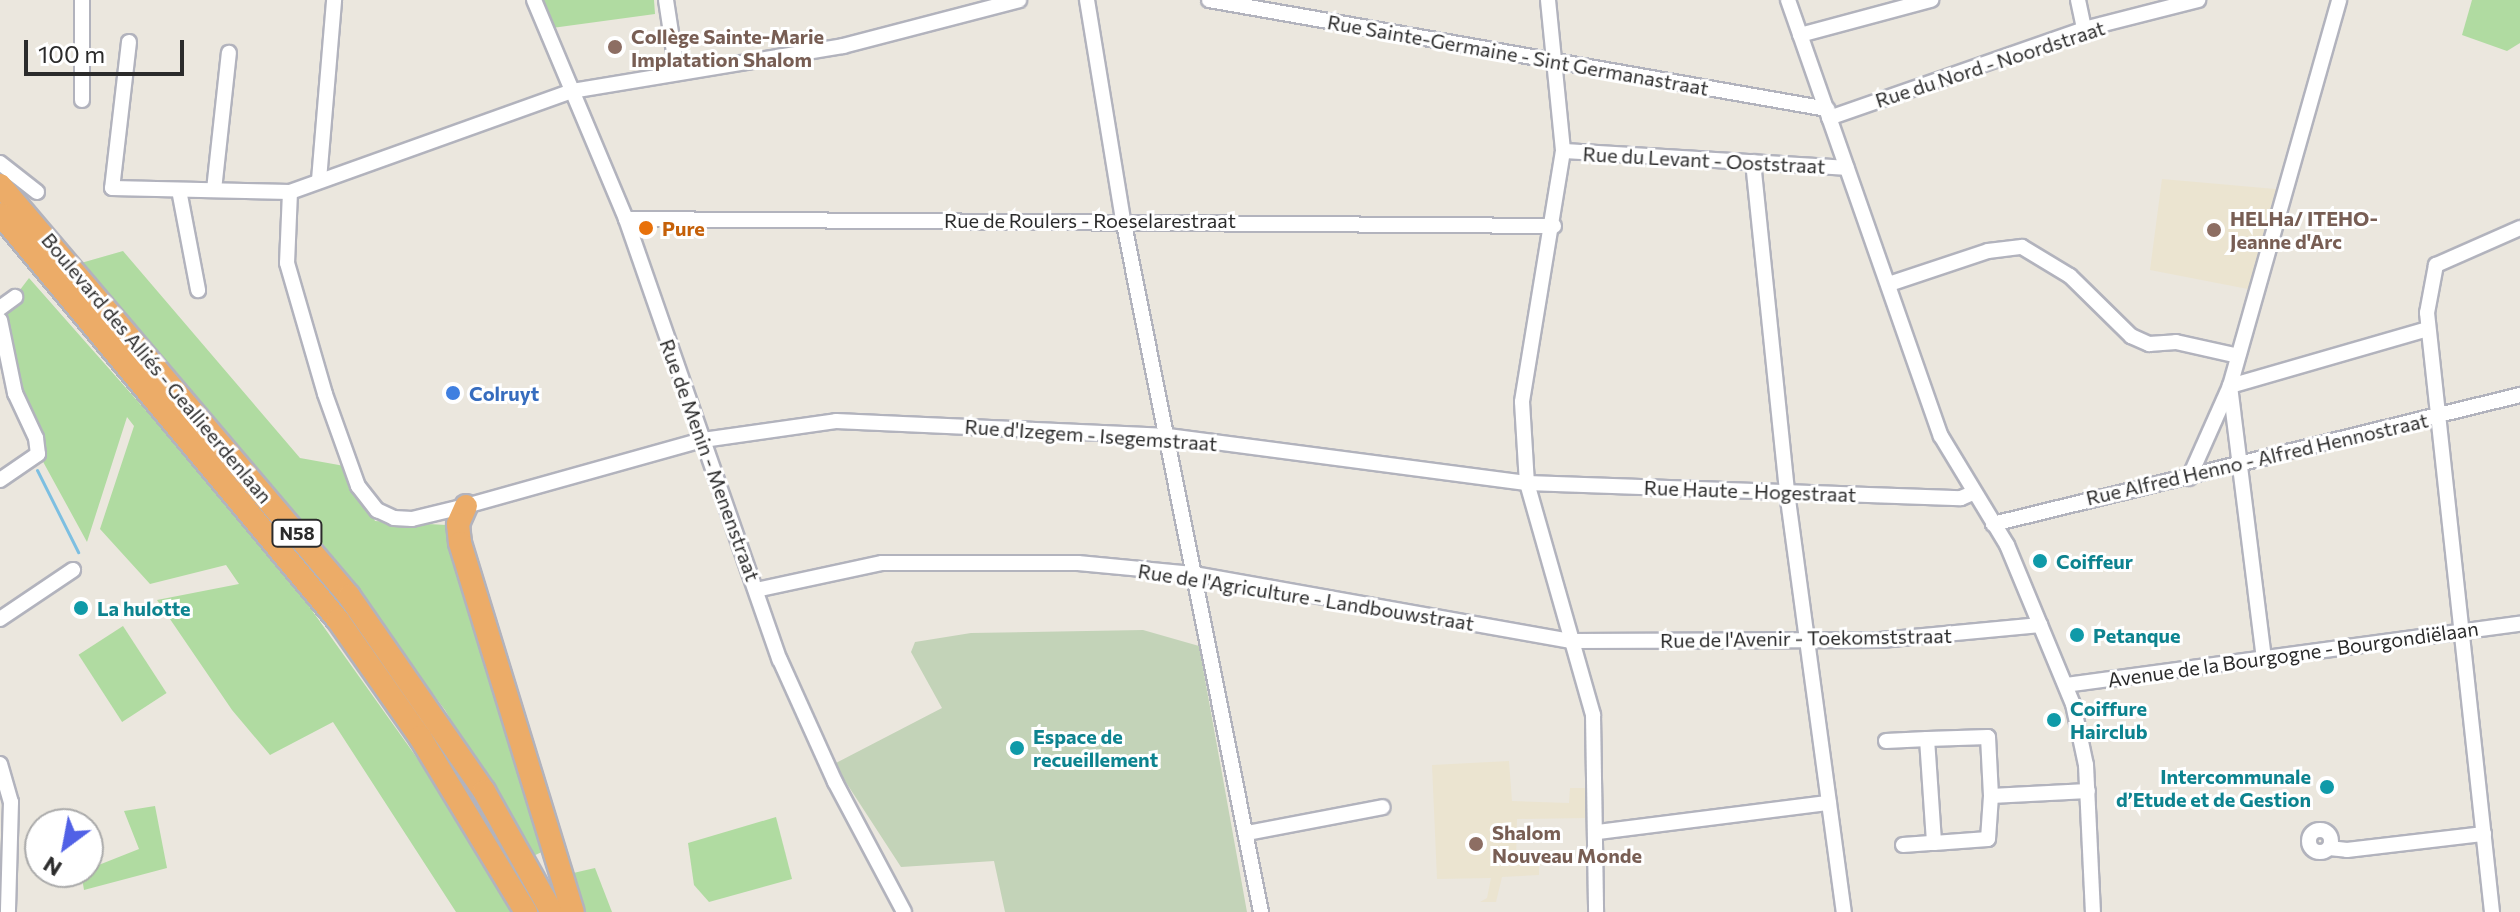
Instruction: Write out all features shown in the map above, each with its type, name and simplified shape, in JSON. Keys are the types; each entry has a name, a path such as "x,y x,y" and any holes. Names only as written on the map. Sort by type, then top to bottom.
{"highway":[{"name":"Boulevard des Alliés - Geallieerdenlaan","path":"0,185 349,596 484,791 552,912"},
{"name":"Boulevard des Alliés - Geallieerdenlaan","path":"0,214 338,620 420,737 526,912"},
{"path":"0,230 62,289"},
{"path":"466,506 458,524 460,543 573,912"}],"street":[{"path":"82,0 82,100"},
{"path":"319,180 334,0"},
{"name":"Rue de Menin - Menenstraat","path":"534,0 626,219 756,590 827,765 904,912"},
{"path":"666,0 677,72"},
{"path":"129,42 112,188 290,192 572,91 843,46 980,7 1019,0"},
{"path":"1087,0 1123,219 1169,436 1261,912"},
{"name":"Rue Sainte-Germaine - Sint Germanastraat","path":"1209,0 1265,5 1828,113"},
{"path":"1548,0 1557,63 1563,151 1554,226 1522,402 1527,483 1593,715 1598,832 1596,912"},
{"path":"1788,0 1941,436 1993,524 2066,685 2082,732 2093,912"},
{"path":"1800,35 1931,0"},
{"path":"2078,0 2084,29"},
{"name":"Rue du Nord - Noordstraat","path":"1828,113 2084,29 2198,0"},
{"path":"2264,658 2230,386 2234,355 2299,149 2339,0"},
{"path":"214,190 229,53"},
{"name":"Rue du Levant - Ooststraat","path":"1563,151 1846,168"},
{"path":"1753,162 1787,492 1810,642 1844,912"},
{"path":"0,163 37,192"},
{"path":"179,190 198,290"},
{"name":"Rue d'Izegem - Isegemstraat","path":"290,192 287,263 358,486 377,510 394,518 412,519 466,506 703,440 836,421 1169,436 1527,483"},
{"name":"Rue de Roulers - Roeselarestraat","path":"626,219 1123,219 1554,226"},
{"path":"2492,912 2440,416 2428,329 2428,290 2436,265 2520,228"},
{"path":"1889,284 1988,251 2022,247 2070,276 2131,336 2149,344 2176,342 2234,355"},
{"path":"1880,256 1908,278"},
{"path":"0,308 15,297"},
{"path":"0,320 15,393 38,448 27,466 0,480"},
{"path":"2189,478 2230,386 2428,329"},
{"name":"Rue Alfred Henno - Alfred Hennostraat","path":"1993,524 2520,395"},
{"name":"Rue Haute - Hogestraat","path":"1527,483 1961,498 1973,493"},
{"name":"Rue de l'Agriculture - Landbouwstraat","path":"756,590 882,563 1078,563 1195,574 1570,641"},
{"path":"0,619 73,570"},
{"name":"Avenue de la Bourgogne - Bourgondiëlaan","path":"2066,685 2520,624"},
{"name":"Rue de l'Avenir - Toekomststraat","path":"1570,641 1810,642 2040,625"},
{"path":"1886,741 1988,737 1991,796 1988,839 1903,845"},
{"path":"1927,739 1934,843"},
{"path":"0,764 11,802 8,912"},
{"path":"1991,796 2088,791"},
{"path":"1598,832 1829,803"},
{"path":"1247,833 1383,807"},
{"path":"2329,848 2347,850 2484,834"}],"shaded area":[{"name":"HELHa/ ITEHO- Jeanne d'Arc","path":"2162,179 2287,190 2253,290 2150,270"},
{"name":"Shalom Nouveau Monde","path":"1509,761 1512,801 1569,803 1570,788 1589,788 1588,818 1517,819 1516,863 1539,864 1539,875 1502,877 1496,902 1480,902 1487,898 1491,878 1437,879 1432,765"}],"green space":[{"path":"542,0 654,0 655,14 552,28"},
{"path":"2472,0 2520,0 2520,43 2507,51 2462,35"},
{"path":"123,251 300,458 350,467 375,521 446,525 544,851 531,857 445,710 310,533 81,263"},
{"path":"29,278 269,550 432,779 513,912 456,912 333,722 270,755 232,710 157,600 239,584 226,565 150,584 100,529 134,426 127,417 87,542 41,458 40,432 20,391 4,311"},
{"path":"123,626 167,693 122,722 79,655"},
{"path":"1143,630 1199,646 1247,912 1005,912 994,861 901,867 834,764 942,708 911,652 915,642 971,633"},
{"path":"155,806 167,868 104,885 104,863 139,849 124,811"},
{"path":"776,817 792,879 709,902 694,885 688,843"},
{"path":"595,868 612,912 580,912 569,874"}],"waterway":[{"path":"37,470 78,552"}],"place":[{"name":"Collège Sainte-Marie Implatation Shalom","path":"615,47"},
{"name":"Pure","path":"646,228"},
{"name":"HELHa/ ITEHO- Jeanne d'Arc","path":"2214,230"},
{"name":"Colruyt","path":"453,393"},
{"name":"Coiffeur","path":"2040,561"},
{"name":"La hulotte","path":"81,608"},
{"name":"Petanque","path":"2077,635"},
{"name":"Coiffure Hairclub","path":"2054,720"},
{"name":"Espace de recueillement","path":"1017,748"},
{"name":"Intercommunale d’Etude et de Gestion","path":"2327,787"},
{"name":"Shalom Nouveau Monde","path":"1476,844"}]}
